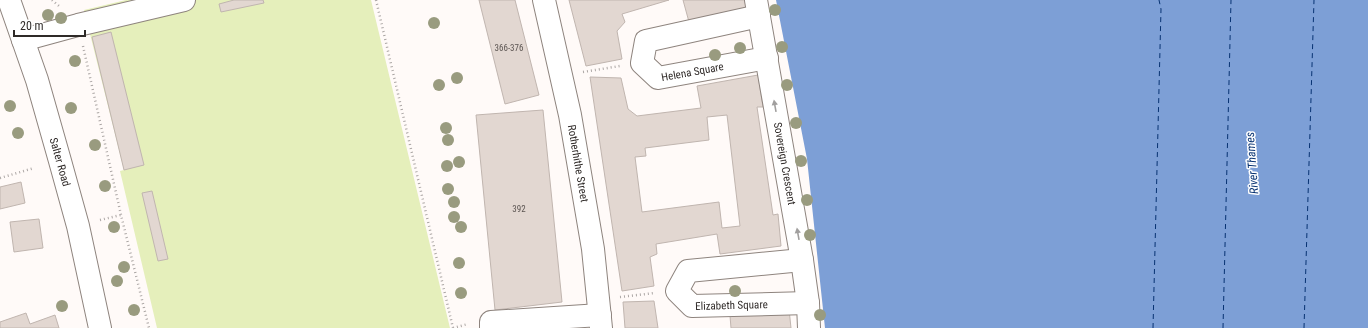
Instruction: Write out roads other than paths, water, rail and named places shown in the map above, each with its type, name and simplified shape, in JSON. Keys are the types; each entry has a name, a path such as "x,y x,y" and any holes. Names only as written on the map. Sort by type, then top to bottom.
{"street":[{"name":"Salter Road","path":"10,0 37,80 78,226 100,328"},
{"path":"24,40 78,25 184,0"},
{"name":"Rotherhithe Street","path":"544,0 570,115 593,249 600,322"},
{"name":"Helena Square","path":"758,8 646,41 642,63 658,78 767,58"},
{"name":"Sovereign Crescent","path":"758,8 802,260 808,303 809,328"},
{"name":"Elizabeth Square","path":"802,260 688,271 677,291 692,306 808,303"},
{"path":"491,328 491,322 600,322"}],"water":[{"name":"River Thames","path":"776,0 1368,0 1368,328 825,328 807,159"}]}
